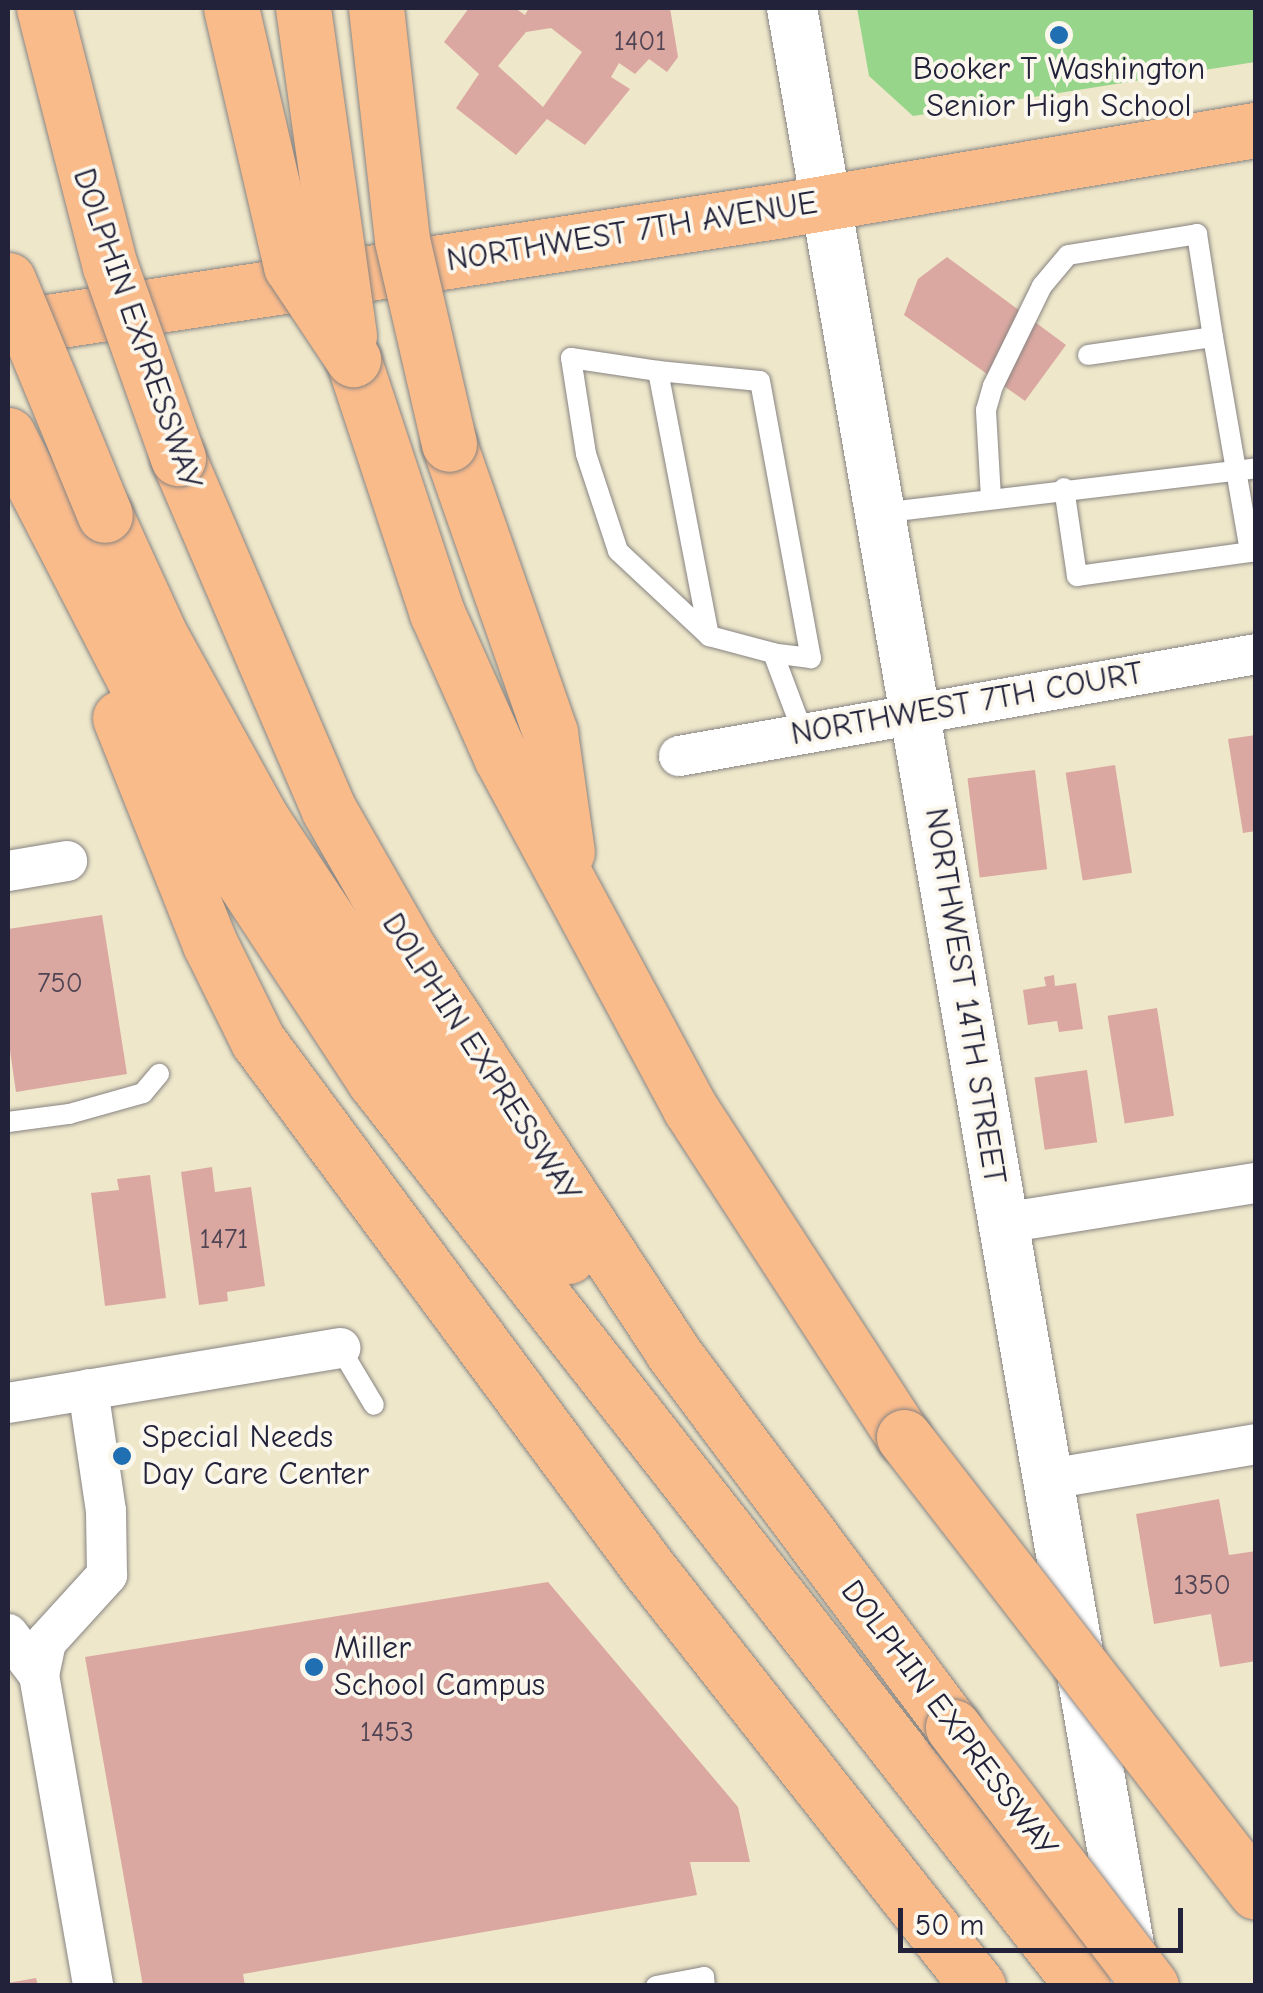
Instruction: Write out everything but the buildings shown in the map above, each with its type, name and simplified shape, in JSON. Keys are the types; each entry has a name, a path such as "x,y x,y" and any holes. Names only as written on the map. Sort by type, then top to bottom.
{"main road":[{"name":"DOLPHIN EXPRESSWAY","path":"44,8 110,266 178,458 328,810 422,970 672,1351 1152,1986"},
{"path":"231,8 291,266 353,359"},
{"path":"304,8 353,359 382,461 485,721 698,1121 904,1437 1256,1892"},
{"path":"376,8 402,240 449,444 550,732 572,889"},
{"name":"NORTHWEST 7TH AVENUE","path":"8,328 829,203 1256,130"},
{"path":"8,280 105,515 160,634 341,945 438,1085 608,1308 672,1351"},
{"path":"8,434 55,536 221,847 374,1080 1083,1986"},
{"path":"55,536 144,784 258,1041 649,1568 978,1986"}],"street":[{"name":"NORTHWEST 14TH STREET","path":"792,8 880,513 919,712 1136,1986"},
{"name":"NORTHWEST 7TH COURT","path":"679,756 1256,654"},
{"path":"8,871 67,861"},
{"path":"1003,1223 1256,1183"},
{"path":"8,1402 340,1348"},
{"path":"88,1389 106,1511 107,1575 46,1642 38,1675 93,1986"},
{"path":"1050,1479 1256,1444"},
{"path":"8,1634 38,1675"}],"lane":[{"path":"991,498 986,410 993,386 1042,286 1068,255 1197,234 1213,337 1247,470 1253,552 1077,576 1064,488"},
{"path":"1088,355 1213,337"},
{"path":"571,358 658,371 760,381 811,658 708,636 618,550 586,454 571,358"},
{"path":"658,371 708,636"},
{"path":"880,513 1064,488 1247,470"},
{"path":"773,652 803,733"},
{"path":"8,1122 143,1093 158,1074"},
{"path":"340,1348 374,1405"},
{"path":"656,1986 704,1978 705,1986"}],"green space":[{"name":"Booker T Washington Senior High School","path":"857,8 1255,8 1255,62 913,116 869,76"}],"place":[{"name":"Booker T Washington Senior High School","path":"1059,35"},
{"name":"Special Needs Day Care Center","path":"122,1456"},
{"name":"Miller School Campus","path":"314,1667"}]}
